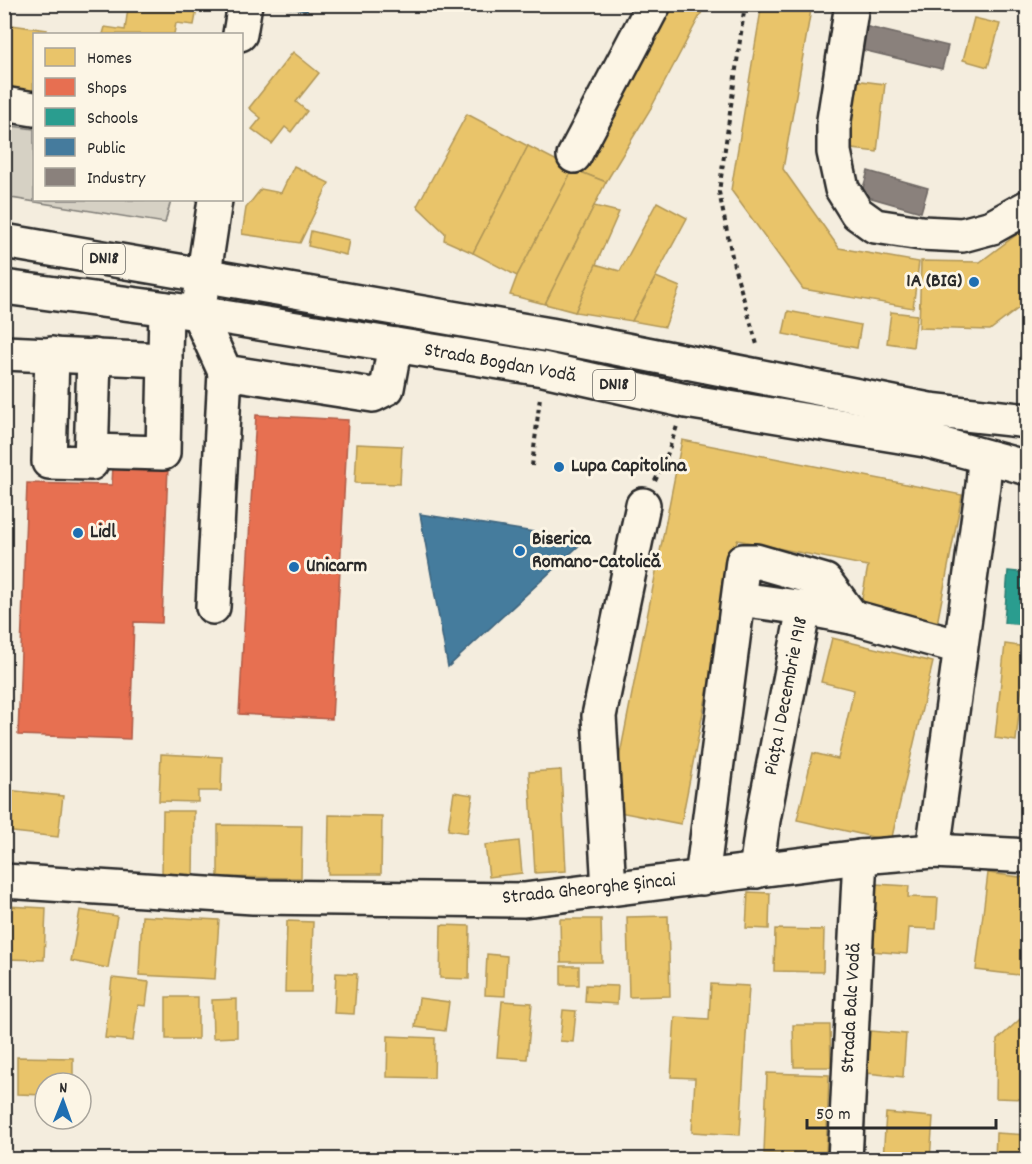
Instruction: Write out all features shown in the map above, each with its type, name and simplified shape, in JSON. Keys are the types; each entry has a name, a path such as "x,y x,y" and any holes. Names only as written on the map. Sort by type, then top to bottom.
{"main road":[{"path":"240,33 245,4"},
{"path":"574,156 654,4"},
{"path":"852,4 834,120 834,152 842,189 857,213 875,226 921,233 962,235 992,227 1028,207"},
{"path":"4,104 33,110"},
{"path":"213,607 225,372 198,313 215,201"},
{"name":"Strada Bogdan Vodă","path":"4,241 550,335 929,410 1028,420"},
{"name":"Strada Bogdan Vodă","path":"4,287 198,313 543,369 686,401 925,440 1028,468"},
{"path":"91,451 163,453 165,309"},
{"path":"225,372 373,394 387,388 395,345"},
{"path":"4,353 165,360"},
{"path":"52,354 49,462 91,464 94,357"},
{"path":"933,851 985,457"},
{"path":"609,888 599,716 643,506"},
{"path":"702,878 743,561 756,561 825,581 852,617"},
{"path":"739,599 804,608"},
{"name":"Piața 1 Decembrie 1918","path":"756,870 763,820 804,608 852,617 960,646"},
{"name":"Strada Gheorghe Șincai","path":"4,881 253,897 524,900 860,857 933,851 1028,856"},
{"name":"Strada Balc Vodă","path":"845,1160 860,857"}],"path":[{"path":"746,4 719,192 734,267 766,378"},
{"path":"532,466 543,369"},
{"path":"643,506 665,461 686,401"}],"shaded area":[{"path":"4,125 33,129 33,201 171,201 165,223 5,197"}],"building: Homes":[{"path":"108,4 198,4 194,25 176,23 174,33 103,33 105,27 125,30 128,8"},
{"path":"671,4 706,4 651,108 606,182 573,169 619,97"},
{"path":"762,4 812,4 783,169 839,248 919,262 913,308 803,289 731,190"},
{"path":"1000,4 1028,4 1028,13 999,8"},
{"path":"974,18 1000,24 988,67 963,60"},
{"path":"4,24 47,30 46,33 33,33 33,93 4,89"},
{"path":"293,52 319,73 296,102 307,111 291,132 285,127 272,144 252,129 261,118 249,108"},
{"path":"853,80 885,84 877,152 844,148"},
{"path":"467,114 528,146 473,253 444,240 445,233 417,206"},
{"path":"528,146 573,169 517,276 473,253"},
{"path":"294,166 329,183 300,243 242,234 246,208 261,189 281,193"},
{"path":"573,169 606,182 545,304 510,295 517,276"},
{"path":"657,202 687,218 632,321 575,312 595,264 620,271"},
{"path":"594,206 619,212 575,312 545,304"},
{"name":"1A (BIG)","path":"1028,226 1028,301 990,330 919,328 921,261 980,262"},
{"path":"311,231 349,240 346,255 308,246"},
{"path":"656,277 680,287 665,327 632,321"},
{"path":"788,311 861,325 857,348 783,334"},
{"path":"891,312 917,315 913,347 887,343"},
{"path":"682,440 962,495 937,624 860,609 868,566 737,540 681,824 609,810"},
{"path":"357,444 402,446 400,484 355,483"},
{"path":"832,638 933,662 891,841 797,820 813,753 838,759 854,690 821,682"},
{"path":"1005,644 1026,647 1016,741 995,738"},
{"path":"161,754 222,757 221,791 198,791 198,802 159,801"},
{"path":"561,770 566,871 535,873 529,772"},
{"path":"6,790 63,796 58,837 4,831"},
{"path":"454,792 473,795 467,833 448,830"},
{"path":"163,811 194,811 193,876 162,875"},
{"path":"329,815 382,816 381,874 328,874"},
{"path":"218,825 302,826 301,878 218,877"},
{"path":"519,841 522,873 489,877 485,845"},
{"path":"988,873 1028,878 1028,976 976,970"},
{"path":"875,884 909,886 908,897 938,898 936,929 909,928 907,954 871,951"},
{"path":"748,892 770,893 769,929 746,928"},
{"path":"6,906 46,908 44,960 5,959"},
{"path":"80,910 117,916 108,968 71,961"},
{"path":"142,916 219,920 215,979 139,975"},
{"path":"668,916 670,996 629,997 627,917"},
{"path":"560,919 601,919 602,962 561,962"},
{"path":"287,921 313,922 311,992 285,992"},
{"path":"441,925 470,926 469,979 440,978"},
{"path":"775,929 824,930 823,972 774,971"},
{"path":"487,954 507,956 505,996 485,995"},
{"path":"561,966 579,966 579,985 561,985"},
{"path":"336,973 357,974 354,1014 334,1013"},
{"path":"112,978 149,982 146,1006 138,1005 133,1041 105,1038"},
{"path":"711,984 749,986 740,1135 692,1132 695,1078 671,1077 675,1017 709,1019"},
{"path":"586,985 618,986 617,1004 585,1002"},
{"path":"166,997 198,997 198,1039 166,1039"},
{"path":"419,998 449,1002 445,1031 415,1027"},
{"path":"237,999 237,1037 213,1038 212,1000"},
{"path":"502,1001 532,1003 527,1059 497,1057"},
{"path":"563,1010 576,1011 573,1042 560,1041"},
{"path":"1028,1012 1028,1099 996,1098 997,1040"},
{"path":"793,1025 830,1025 831,1067 794,1067"},
{"path":"870,1031 906,1034 903,1077 867,1073"},
{"path":"388,1036 435,1038 434,1078 387,1077"},
{"path":"17,1057 73,1058 73,1071 33,1071 33,1095 17,1094"},
{"path":"767,1073 829,1075 826,1156 764,1153"},
{"path":"886,1113 933,1117 930,1160 883,1160"},
{"path":"996,1133 1028,1135 1028,1160 995,1160"}],"building: Shops":[{"name":"Unicarm","path":"256,415 348,420 332,719 239,714"},
{"path":"113,465 168,467 162,623 134,622 130,739 18,735 27,483 112,485"}],"building: Schools":[{"path":"1008,571 1028,573 1028,625 1004,623"}],"building: Public":[{"path":"272,4 308,4 307,11"},
{"path":"420,514 585,540 448,667"}],"building: Industry":[{"path":"860,25 948,46 942,69 854,48"},
{"path":"868,171 928,188 921,212 861,195"}],"place":[{"name":"1A (BIG)","path":"974,282"},
{"name":"Lupa Capitolina","path":"559,467"},
{"name":"Lidl","path":"78,533"},
{"name":"Biserica Romano-Catolică","path":"520,551"},
{"name":"Unicarm","path":"294,567"}]}
